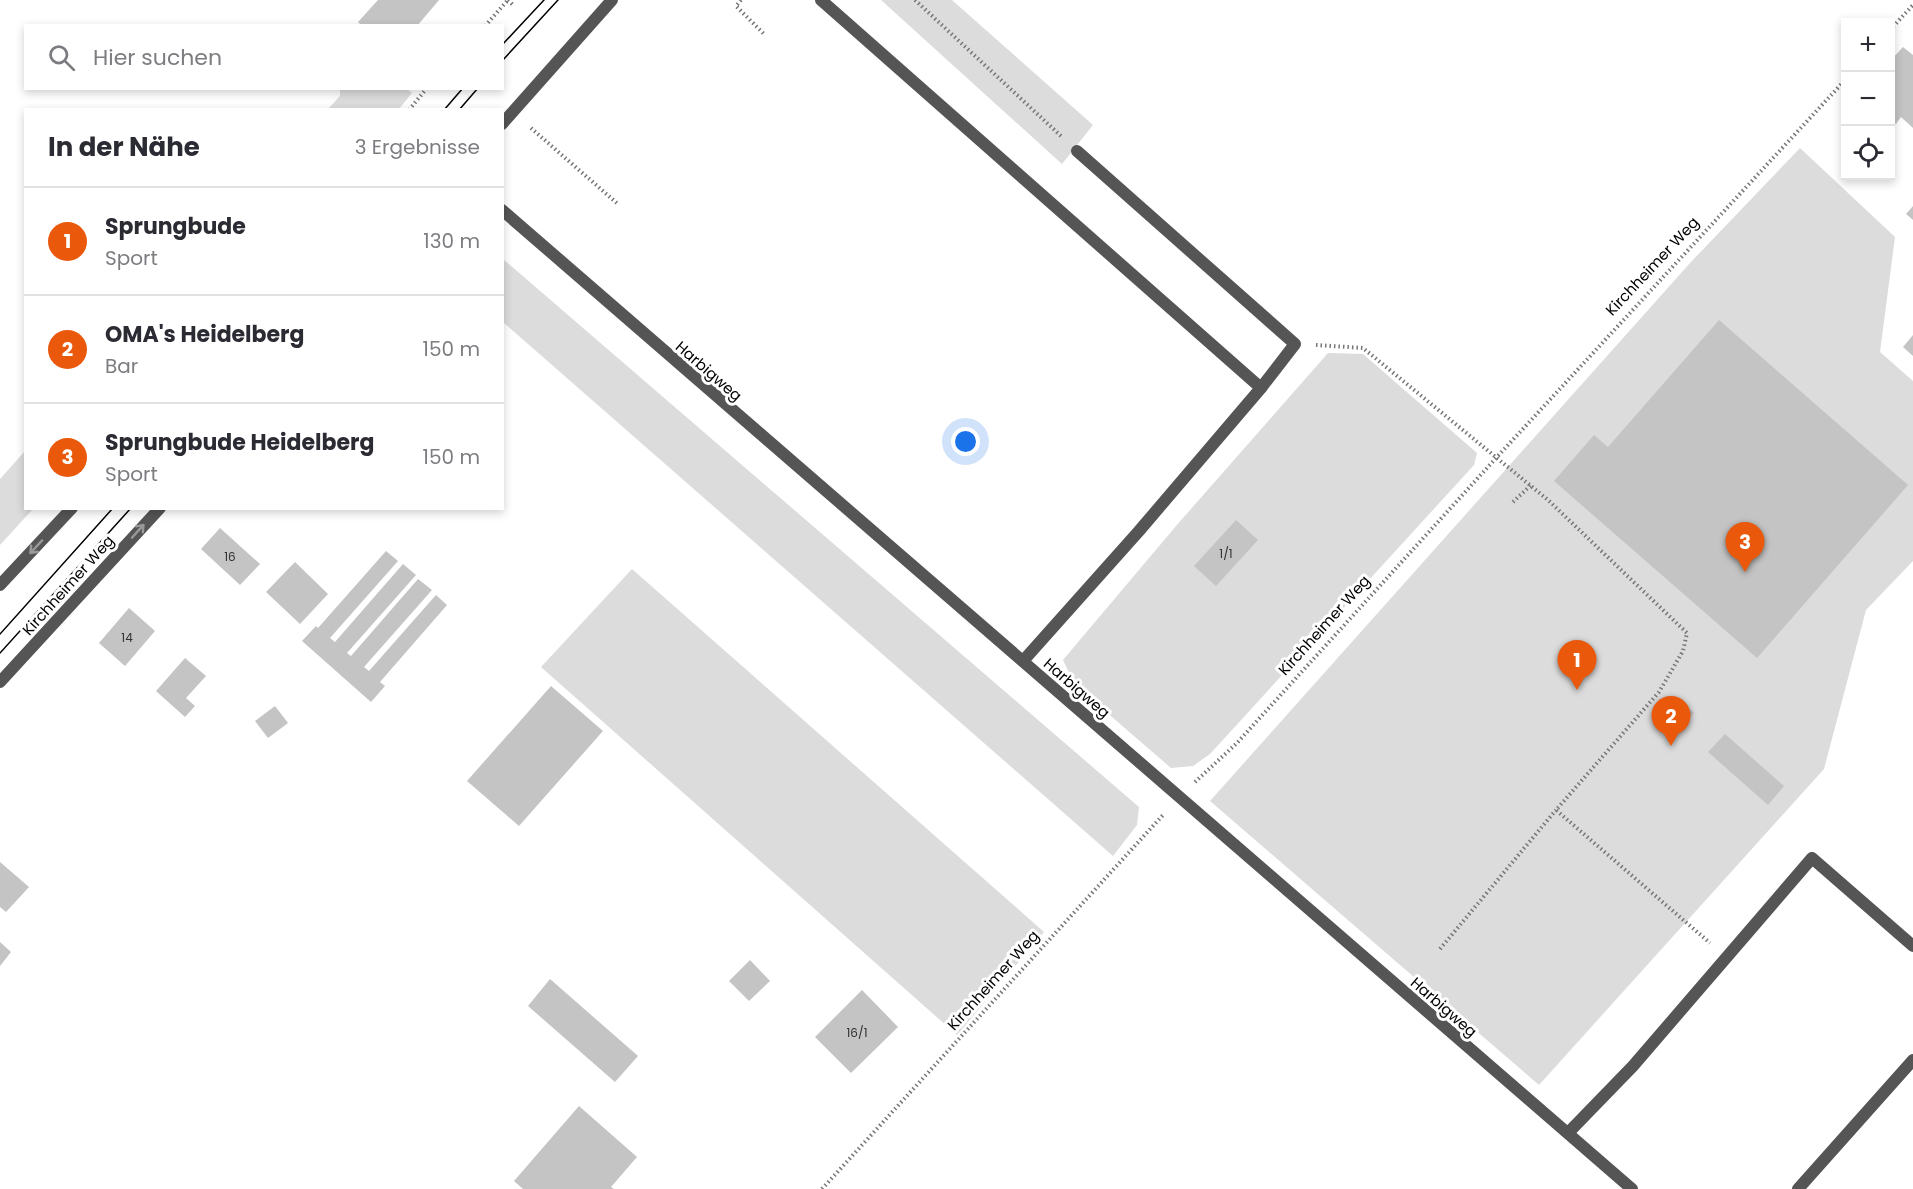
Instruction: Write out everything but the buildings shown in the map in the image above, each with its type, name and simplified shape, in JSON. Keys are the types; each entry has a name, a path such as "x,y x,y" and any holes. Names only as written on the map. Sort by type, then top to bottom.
{"street":[{"path":"504,122 612,0"},
{"path":"821,0 1261,388"},
{"path":"1023,661 1153,515 1261,388 1295,344 1077,151"},
{"name":"Harbigweg","path":"504,212 1179,796 1240,852 1632,1189"},
{"path":"0,585 70,510"},
{"name":"Kirchheimer Weg","path":"0,682 158,510"},
{"path":"1568,1133 1634,1066 1812,858 1913,946"},
{"path":"1798,1189 1913,1060"}],"path":[{"path":"486,24 508,0 514,6"},
{"path":"741,0 736,6 765,35"},
{"path":"915,0 1077,151"},
{"path":"1895,25 1913,5"},
{"name":"Kirchheimer Weg","path":"822,1189 1179,796 1238,743 1841,83"},
{"path":"410,108 424,90"},
{"path":"548,143 620,205"},
{"path":"1295,344 1363,348 1530,485 1688,633 1683,651 1659,692 1440,949"},
{"path":"1513,502 1530,485"},
{"path":"1557,810 1727,957"}],"shaded area":[{"path":"881,0 952,0 1093,125 1062,164"},
{"path":"340,90 408,90 412,93 400,108 329,108 340,96"},
{"path":"1800,148 1895,237 1880,352 1913,381 1913,561 1866,610 1824,769 1539,1085 1210,801 1690,263"},
{"path":"504,260 1139,807 1137,825 1113,856 504,323"},
{"path":"1328,353 1363,354 1477,453 1474,465 1210,754 1193,766 1171,768 1075,685 1063,660 1176,526"},
{"path":"24,452 24,510 32,510 0,545 0,479"},
{"path":"632,569 1044,932 957,1035 541,667"}],"tram line":[{"path":"504,43 544,0"},
{"path":"504,59 558,0"},
{"path":"446,108 461,90"},
{"path":"461,108 476,90"},
{"path":"0,634 111,510"},
{"path":"0,653 129,510"}],"place":[{"name":"Sprungbude Heidelberg","path":"1745,572"},
{"name":"Sprungbude","path":"1577,690"},
{"name":"OMA's Heidelberg","path":"1671,746"}]}
